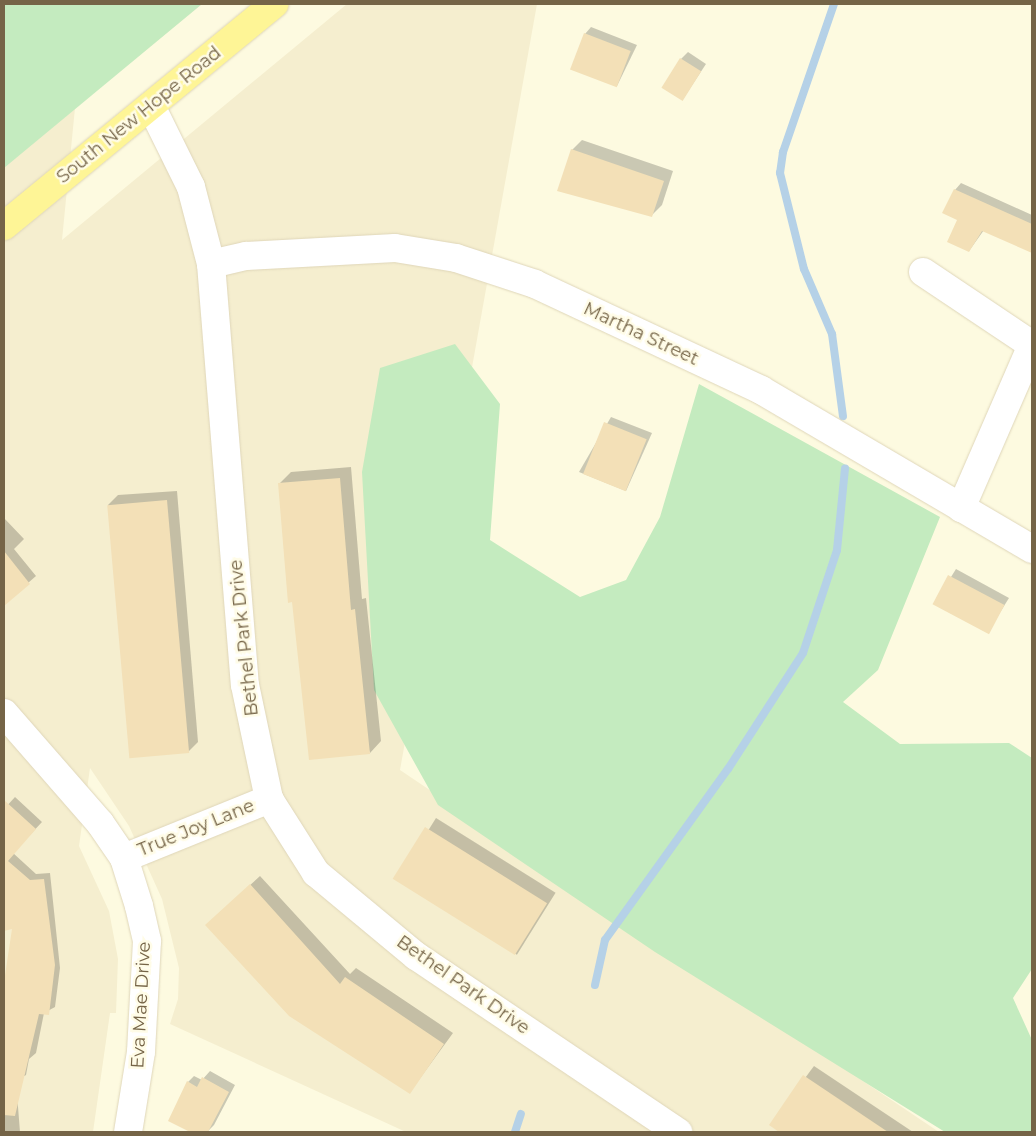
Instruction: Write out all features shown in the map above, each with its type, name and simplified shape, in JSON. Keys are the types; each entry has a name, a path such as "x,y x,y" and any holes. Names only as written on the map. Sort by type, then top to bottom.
{"main road":[{"name":"South New Hope Road","path":"4,226 274,4"}],"street":[{"name":"Bethel Park Drive","path":"150,106 191,187 211,264 245,685 269,798 316,872 416,956 678,1132"},
{"name":"Martha Street","path":"211,264 246,256 358,248 396,248 456,258 535,284 761,390 1032,549"},
{"path":"922,272 1032,345 961,508"},
{"name":"Eva Mae Drive","path":"4,713 100,823 124,858 147,941 141,1052 128,1132"},
{"name":"True Joy Lane","path":"124,858 269,798"}],"shaded area":[{"path":"4,4 202,4 75,108 62,240 347,4 537,4 400,770 939,1132 406,1132 170,1024 178,999 179,968 162,899 129,826 90,768 79,846 109,911 118,959 116,1013 110,1013 93,1132 4,1132"}],"green space":[{"path":"4,4 202,4 4,168"},
{"path":"455,344 500,404 490,540 580,597 626,580 660,517 699,384 940,517 878,670 843,702 900,744 1009,743 1032,758 1032,969 1013,998 1032,1040 1032,1132 945,1132 655,952 438,805 374,690 362,472 380,368"}],"building":[{"path":"584,33 631,51 617,87 570,69"},
{"path":"680,58 701,71 683,101 661,88"},
{"path":"571,149 664,181 652,217 557,191"},
{"path":"954,189 1032,224 1032,253 982,231 969,252 947,242 957,220 942,213"},
{"path":"604,422 647,439 626,491 583,474"},
{"path":"340,478 351,610 355,609 370,754 309,760 292,602 288,603 278,483"},
{"path":"167,500 189,753 129,758 107,505"},
{"path":"4,551 30,584 4,606"},
{"path":"948,575 1005,605 989,634 933,604"},
{"path":"4,800 36,829 8,861 30,880 44,879 55,965 49,1015 39,1014 15,1116 4,1115 4,982 12,929 4,931"},
{"path":"425,827 547,903 515,955 393,879"},
{"path":"250,884 340,984 345,977 444,1044 410,1094 289,1016 205,925"},
{"path":"803,1075 888,1132 779,1132 769,1125"},
{"path":"202,1077 229,1092 208,1132 190,1132 168,1121 187,1081 197,1087"}],"waterway":[{"path":"834,4 783,152 780,173 804,269 832,334 843,416"},
{"path":"595,985 605,940 728,769 803,653 837,550 845,468"},
{"path":"515,1132 521,1114"}]}
